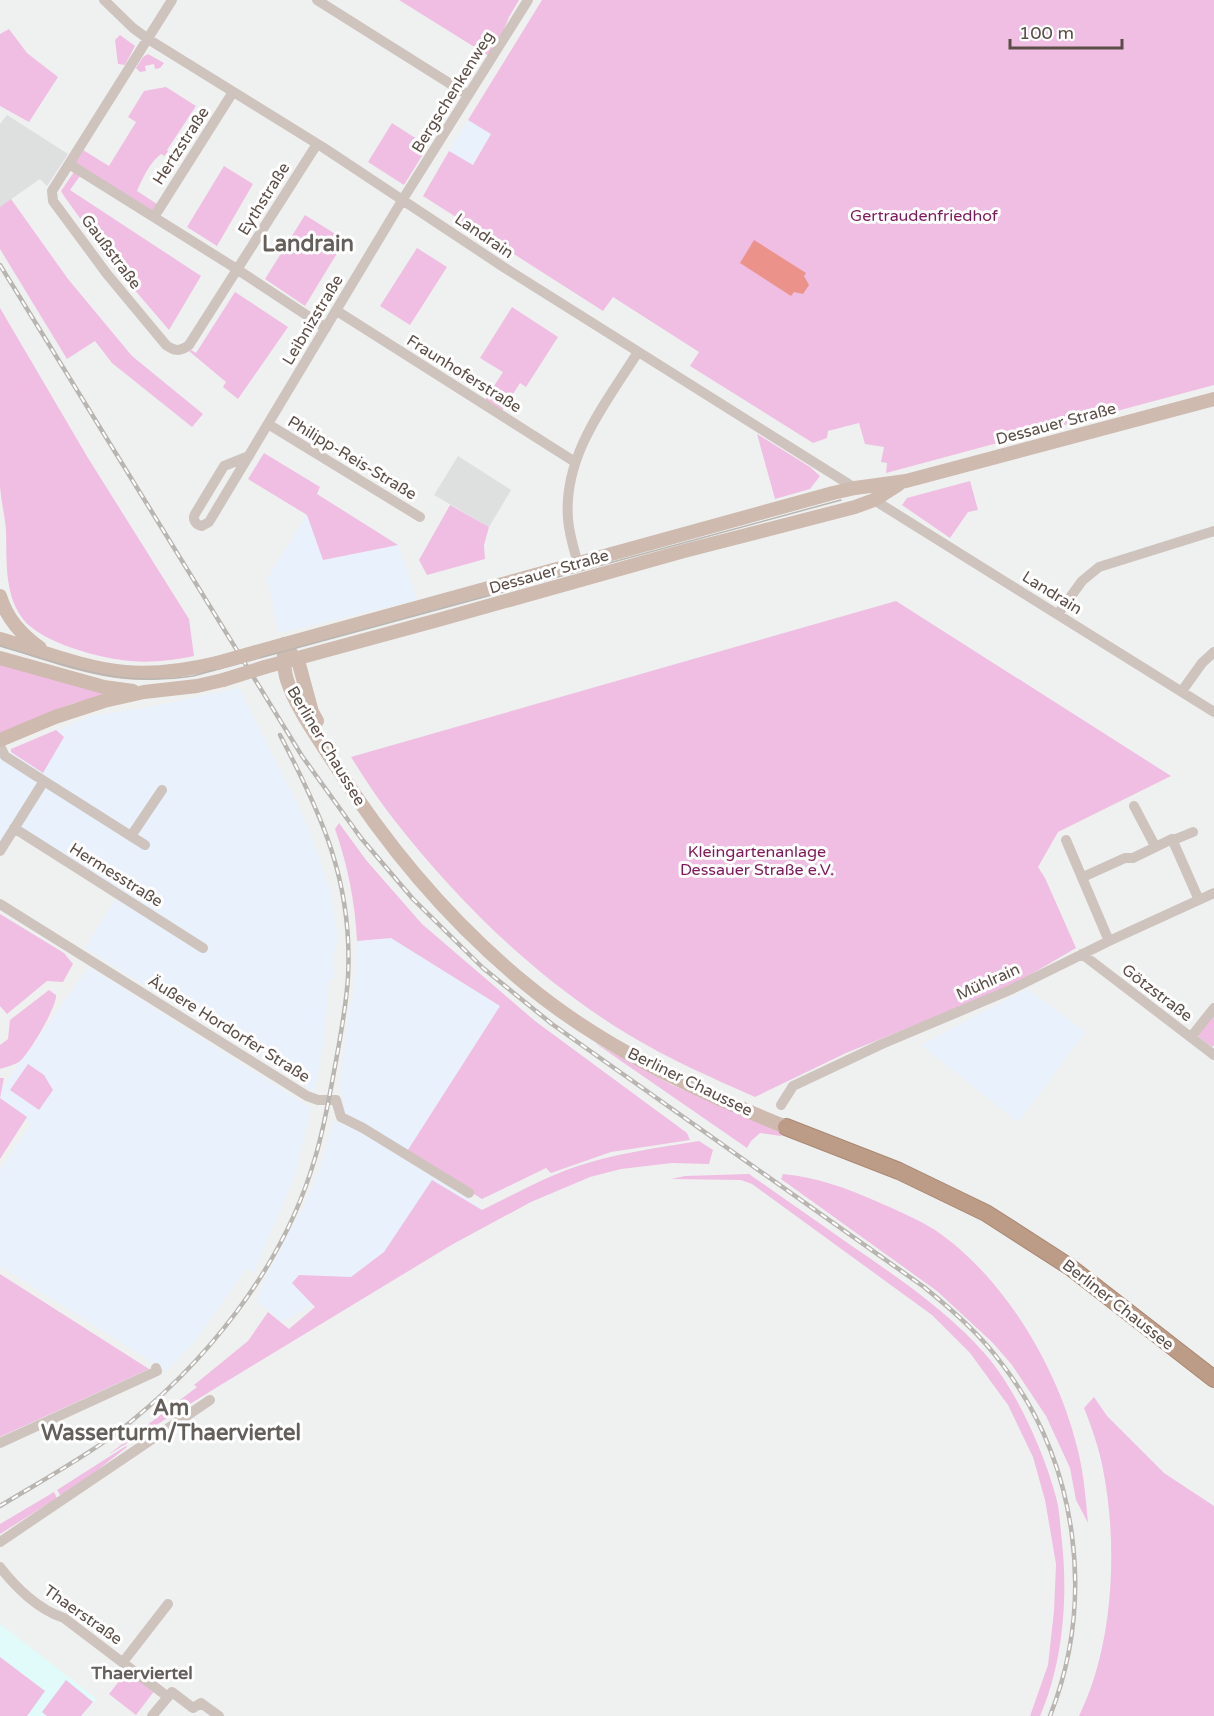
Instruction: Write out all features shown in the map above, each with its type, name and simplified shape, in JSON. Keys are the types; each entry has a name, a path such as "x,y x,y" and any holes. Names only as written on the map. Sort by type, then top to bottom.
{"highway":[{"name":"Berliner Chaussee","path":"787,1123 936,1179 988,1207 1076,1262 1214,1369"},
{"name":"Berliner Chaussee","path":"787,1123 908,1175 986,1213 1070,1267 1214,1379"}],"main road":[{"name":"Dessauer Straße","path":"0,639 124,672 178,670 217,663 855,488 906,481 1214,399"},
{"name":"Dessauer Straße","path":"144,692 197,686 223,680 266,666 438,621 684,551 846,510 874,500 906,481"},
{"path":"846,510 854,497 855,488 874,500"},
{"path":"0,597 4,609 15,626 46,653"},
{"name":"Berliner Chaussee","path":"284,644 290,660 303,675 312,712 359,790 421,872 470,924 533,979 574,1010 630,1047 704,1085 787,1123"},
{"path":"0,658 104,687 144,692"},
{"name":"Berliner Chaussee","path":"290,660 286,678 322,744 376,827 419,880 465,929 528,986 625,1051 681,1081 787,1123"},
{"path":"266,666 278,670 286,678"},
{"path":"0,740 77,709 144,692"}],"street":[{"name":"Landrain","path":"104,0 148,39 317,144 505,267 855,488"},
{"name":"Gaußstraße","path":"172,0 52,191 53,201 107,274 155,333 173,350"},
{"path":"317,0 468,95"},
{"name":"Bergschenkenweg","path":"403,199 528,0"},
{"name":"Hertzstraße","path":"154,217 233,92"},
{"name":"Eythstraße","path":"173,350 183,350 189,345 317,144"},
{"path":"69,164 326,328"},
{"name":"Leibnizstraße","path":"249,456 224,466 195,514 196,524 202,526 210,522 403,199"},
{"name":"Fraunhoferstraße","path":"337,311 575,462"},
{"path":"578,564 567,513 569,482 575,462 597,417 638,352"},
{"name":"Philipp-Reis-Straße","path":"268,424 420,517"},
{"name":"Landrain","path":"874,500 1214,712"},
{"path":"1058,614 1082,581 1099,567 1214,531"},
{"path":"1182,691 1202,663 1214,652"},
{"path":"0,746 4,756 145,845"},
{"path":"0,851 44,781"},
{"path":"131,836 162,790"},
{"path":"1134,806 1155,846"},
{"name":"Hermesstraße","path":"14,828 203,948"},
{"path":"1083,877 1193,832"},
{"path":"1172,839 1199,900"},
{"path":"1066,840 1108,941"},
{"name":"Mühlrain","path":"781,1105 793,1086 882,1044 1010,990 1108,941 1214,893"},
{"name":"Äußere Hordorfer Straße","path":"0,904 307,1096 318,1100 336,1100 341,1117 469,1193"},
{"name":"Götzstraße","path":"1082,954 1214,1055"},
{"path":"1191,1037 1214,1008"},
{"path":"0,1443 157,1371 156,1368"},
{"path":"0,1542 210,1400"},
{"name":"Thaerstraße","path":"0,1567 13,1584 53,1615 64,1618 123,1662 168,1604"},
{"path":"123,1662 168,1697"},
{"path":"152,1716 172,1692 193,1708 201,1703 219,1716"}],"shaded area":[{"path":"7,115 68,154 47,186 40,179 0,207 0,124"},
{"path":"468,120 491,134 472,165 449,151"},
{"path":"754,240 806,273 804,276 809,285 803,294 794,292 791,296 740,263"},
{"path":"458,456 511,490 489,527 434,495"},
{"path":"307,515 324,560 398,545 417,600 279,633 267,579"},
{"path":"239,688 303,815 331,892 338,940 333,956 335,978 329,979 325,1031 315,1092 85,948 116,898 205,953 210,946 12,822 0,842 0,756 90,716 150,707"},
{"path":"391,938 500,1006 406,1153 345,1114 340,1088 348,1015 354,990 357,941"},
{"path":"89,967 311,1108 295,1175 254,1272 246,1269 195,1341 166,1371 0,1266 0,1171 31,1124 0,1103 0,1091"},
{"path":"1027,989 1085,1032 1018,1122 921,1045"},
{"path":"334,1121 358,1131 481,1207 282,1322 256,1300 269,1270 305,1203 321,1165"},
{"path":"0,1624 97,1699 81,1716 0,1716"}],"green space":[{"path":"399,0 519,0 509,17 492,58"},
{"name":"Gertraudenfriedhof","path":"542,0 1214,0 1214,385 886,473 887,463 881,462 884,447 865,444 859,423 828,431 827,438 813,443 690,366 699,352 613,297 603,311 423,196 449,151 473,165 491,134 468,120"},
{"path":"9,29 27,53 58,77 29,122 0,106 0,34"},
{"path":"120,35 135,46 125,65 118,64 115,40"},
{"path":"148,54 164,63 160,68 155,69 154,64 145,66 146,71 140,72 136,68 143,57"},
{"path":"166,87 196,106 165,156 161,154 150,166 137,191 157,204 151,214 74,165 83,150 109,166 136,122 128,117 144,91"},
{"path":"392,123 428,146 404,185 368,162"},
{"path":"224,166 253,184 217,246 187,227"},
{"path":"74,172 80,176 70,190 201,276 169,330 115,267 64,196 61,191"},
{"path":"11,199 68,279 132,356 203,414 192,427 112,363 95,341 67,359 0,249 0,207"},
{"path":"305,215 345,240 305,306 265,279"},
{"path":"417,248 447,267 410,325 380,306"},
{"path":"235,292 288,327 238,399 223,387 226,382 189,351 196,353"},
{"path":"512,307 558,337 526,387 520,383 502,411 485,400 503,372 480,358"},
{"path":"0,308 88,458 189,619 194,656 139,662 89,653 43,635 23,619 17,609 12,599 8,577 6,531 0,486"},
{"path":"757,434 810,467 820,476 810,489 775,499"},
{"path":"264,453 320,487 317,494 398,545 323,560 307,515 248,479"},
{"path":"970,481 978,510 968,512 950,538 902,505 907,498"},
{"path":"450,505 489,527 484,545 485,559 427,575 419,560"},
{"name":"Kleingartenanlage Dessauer Straße e.V.","path":"896,601 1171,776 1058,832 1038,867 1076,948 1009,987 846,1053 755,1097 644,1044 595,1013 532,965 446,882 383,806 351,757"},
{"path":"0,662 112,693 71,704 0,733"},
{"path":"56,730 64,737 43,773 11,752 11,749"},
{"path":"339,823 366,860 422,924 535,1021 687,1133 690,1140 611,1152 551,1173 546,1168 482,1199 406,1153 500,1006 391,938 357,941 350,884 335,829"},
{"path":"0,914 64,953 73,964 63,982 47,981 7,1014 0,1006"},
{"path":"49,990 56,995 55,1001 35,1041 19,1062 0,1069 0,1045 8,1039 10,1020"},
{"path":"1214,1013 1214,1045 1212,1047 1196,1035"},
{"path":"595,1043 672,1085 783,1133 781,1136 760,1133 747,1148"},
{"path":"28,1064 44,1075 53,1090 39,1110 10,1090"},
{"path":"0,1078 4,1078 0,1098"},
{"path":"0,1098 27,1117 0,1159"},
{"path":"699,1141 713,1150 709,1164 672,1163 621,1169 590,1177 531,1202 453,1244 108,1455 197,1387 194,1385 248,1341 268,1312 289,1329 315,1307 292,1283 299,1275 351,1277 384,1252 432,1180 482,1210 551,1176 590,1162 637,1151"},
{"path":"749,1174 939,1309 986,1355 1019,1404 1051,1479 1059,1513 1064,1564 1064,1608 1059,1653 1048,1696 1040,1716 1030,1716 1048,1665 1056,1564 1045,1500 1033,1457 1008,1405 970,1353 932,1315 752,1184 741,1180 671,1179 685,1176"},
{"path":"783,1174 819,1180 843,1188 914,1218 935,1230 961,1250 985,1274 1027,1330 1059,1392 1079,1455 1088,1523 1076,1500 1070,1468 1046,1416 1012,1365 993,1343 937,1291 781,1179"},
{"path":"0,1274 149,1369 0,1437"},
{"path":"1094,1397 1107,1416 1164,1473 1214,1506 1214,1716 1079,1716 1100,1659 1110,1595 1108,1499 1099,1453 1084,1408"},
{"path":"127,1447 62,1498 57,1490"},
{"path":"54,1492 57,1498 0,1534 0,1524"},
{"path":"0,1657 45,1691 27,1716 0,1716"},
{"path":"128,1670 155,1690 136,1715 109,1694"},
{"path":"66,1680 93,1702 81,1716 47,1716 42,1712"}],"tram line":[{"path":"0,646 72,667 118,677 167,679 193,676 841,500"}],"railway":[{"path":"0,265 302,756 361,838 413,899 483,968 552,1024 924,1287 975,1333 1002,1364 1028,1403 1048,1444 1063,1488 1072,1534 1075,1580 1073,1626 1064,1672 1050,1716"},
{"path":"0,1506 114,1435 179,1378 209,1346 261,1276 283,1238 301,1199 318,1148 333,1077 346,1002 348,943 340,880 332,851 309,793 280,735"}],"district":[{"name":"Landrain","path":"308,244"},
{"name":"Am Wasserturm/Thaerviertel","path":"171,1420"},
{"name":"Thaerviertel","path":"142,1673"}]}
